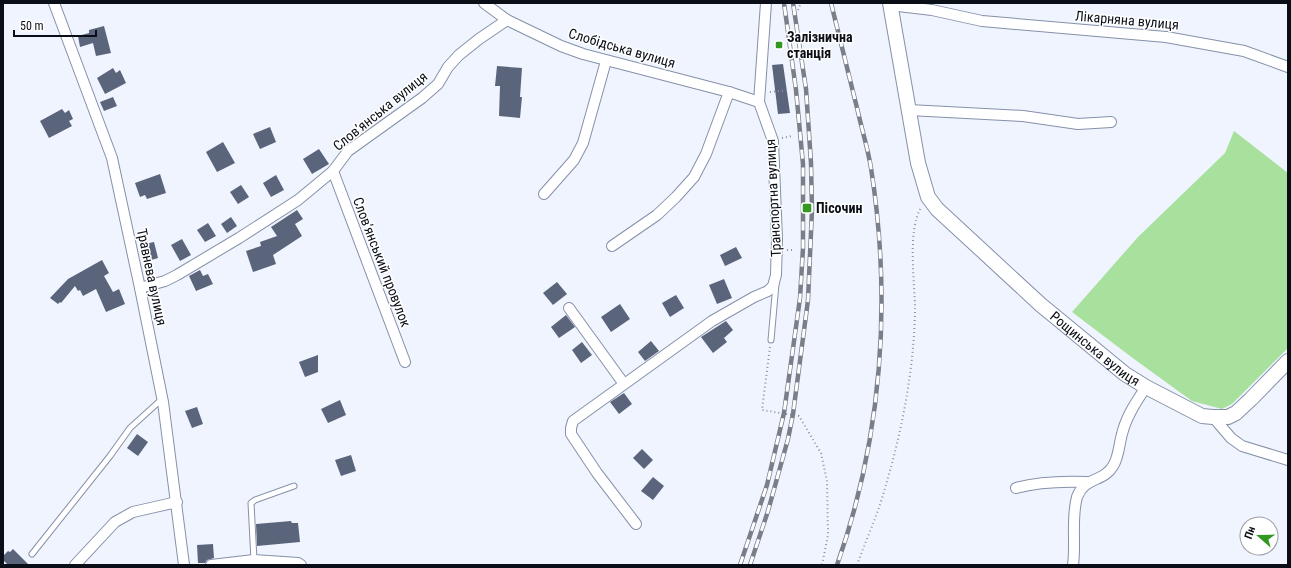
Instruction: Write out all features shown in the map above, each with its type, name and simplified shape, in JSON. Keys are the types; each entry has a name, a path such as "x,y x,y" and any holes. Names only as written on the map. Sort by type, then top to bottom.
{"street":[{"name":"Травнева вулиця","path":"54,3 112,158 162,398 177,502 184,565"},
{"name":"Транспортна вулиця","path":"766,3 760,98 773,141 777,239 776,275"},
{"name":"Слобідська вулиця","path":"486,4 507,20 561,46 606,61 760,98"},
{"name":"Лікарняна вулиця","path":"890,4 932,10 982,22 1166,37 1244,51 1288,67"},
{"path":"890,4 918,163 928,197"},
{"name":"Слов’янська вулиця","path":"140,288 165,281 177,275 239,238 298,200 332,171 348,151 422,98 438,84 448,67 459,55 507,20"},
{"path":"544,194 574,160 583,143 606,61"},
{"path":"612,246 657,215 694,177 706,154 730,92"},
{"path":"909,110 1023,116 1078,124 1111,122"},
{"name":"Слов’янський провулок","path":"332,171 405,362"},
{"name":"Рощинська вулиця","path":"928,197 937,209 1041,306 1115,365 1146,387 1202,416 1212,417"},
{"path":"636,524 597,474 571,434 570,431 573,421 712,321 754,297 768,291 773,286 776,275"},
{"path":"569,308 624,384"},
{"path":"1212,417 1228,417 1236,413 1288,361"},
{"path":"1073,565 1077,498 1084,485 1105,474 1114,464 1122,432 1128,416 1146,387"},
{"path":"1212,417 1231,438 1242,446 1288,460"},
{"path":"1016,488 1037,483 1089,482"},
{"path":"75,565 115,522 133,512 177,502"},
{"path":"211,565 254,560 298,563 301,565"}],"lane":[{"path":"771,340 776,275"},
{"path":"32,554 110,456 130,428 162,398"},
{"path":"254,560 251,503 255,500 294,486"}],"path":[{"path":"798,10 801,3"},
{"path":"760,98 789,90"},
{"path":"857,565 885,490 901,427 912,363 915,310 913,233 918,213 928,197"},
{"path":"771,340 762,410 799,416 821,453 827,481 828,507 828,535 822,565"}],"green space":[{"path":"1234,131 1288,173 1288,348 1232,404 1222,409 1192,401 1072,312 1138,237 1225,153"}],"building":[{"path":"104,26 111,53 96,56 93,43 80,47 78,36 89,33 89,30"},
{"path":"783,64 790,113 778,114 772,65"},
{"path":"497,66 522,68 520,118 499,116 500,86 495,86"},
{"path":"113,68 116,73 120,70 126,83 105,94 97,78"},
{"path":"113,97 117,106 104,111 100,102"},
{"path":"62,109 65,113 69,110 73,119 69,121 72,126 49,138 40,121"},
{"path":"270,127 276,142 260,149 253,134"},
{"path":"223,142 235,163 217,172 206,152"},
{"path":"319,149 329,164 312,174 303,159"},
{"path":"160,174 166,193 147,199 145,195 140,197 135,183"},
{"path":"276,175 284,190 271,197 263,183"},
{"path":"241,185 249,197 238,204 230,192"},
{"path":"297,210 303,219 295,224 302,236 273,255 276,264 253,272 246,251 261,246 260,242 277,236 271,227"},
{"path":"231,217 237,226 227,233 221,224"},
{"path":"208,223 216,236 205,242 197,230"},
{"path":"182,239 191,255 180,261 171,245"},
{"path":"154,242 158,258 145,262 141,245"},
{"path":"736,247 742,258 725,266 720,255"},
{"path":"102,260 109,273 104,276 113,292 119,289 125,304 106,312 96,289 83,296 80,290 78,291 75,286 61,303 60,302 58,304 50,298 68,279"},
{"path":"200,270 203,276 208,274 213,284 196,291 189,276"},
{"path":"724,279 732,298 717,304 709,285"},
{"path":"557,282 567,294 553,305 543,293"},
{"path":"676,295 684,308 670,317 662,303"},
{"path":"620,304 630,319 611,332 601,317"},
{"path":"566,315 575,327 559,338 551,327"},
{"path":"726,321 733,330 724,338 727,342 713,353 701,337"},
{"path":"651,341 659,351 645,361 638,352"},
{"path":"582,342 592,355 581,363 572,350"},
{"path":"318,355 318,372 305,377 299,362"},
{"path":"624,393 632,404 619,414 610,402"},
{"path":"340,400 346,415 328,423 321,409"},
{"path":"197,407 203,424 192,428 185,411"},
{"path":"137,434 148,442 138,456 127,448"},
{"path":"642,449 653,460 644,469 633,458"},
{"path":"351,455 356,471 341,476 335,460"},
{"path":"653,477 664,486 653,500 641,491"},
{"path":"291,521 292,523 298,523 300,542 257,546 256,524"},
{"path":"213,544 214,558 207,560 205,563 198,563 197,545"},
{"path":"13,549 29,565 8,565 3,560 3,556 8,551 10,552"}],"railway":[{"path":"740,565 767,485 784,413 800,298 803,248 803,164 796,90 784,3"},
{"path":"750,565 768,511 788,439 793,414 808,300 812,210 811,163 806,89 793,3"},
{"path":"831,3 870,161 881,268 879,369 873,419 864,468 852,517 837,565"}],"place":[{"name":"Залізнична станція","path":"779,45"},
{"name":"Пісочин","path":"807,208"}]}
